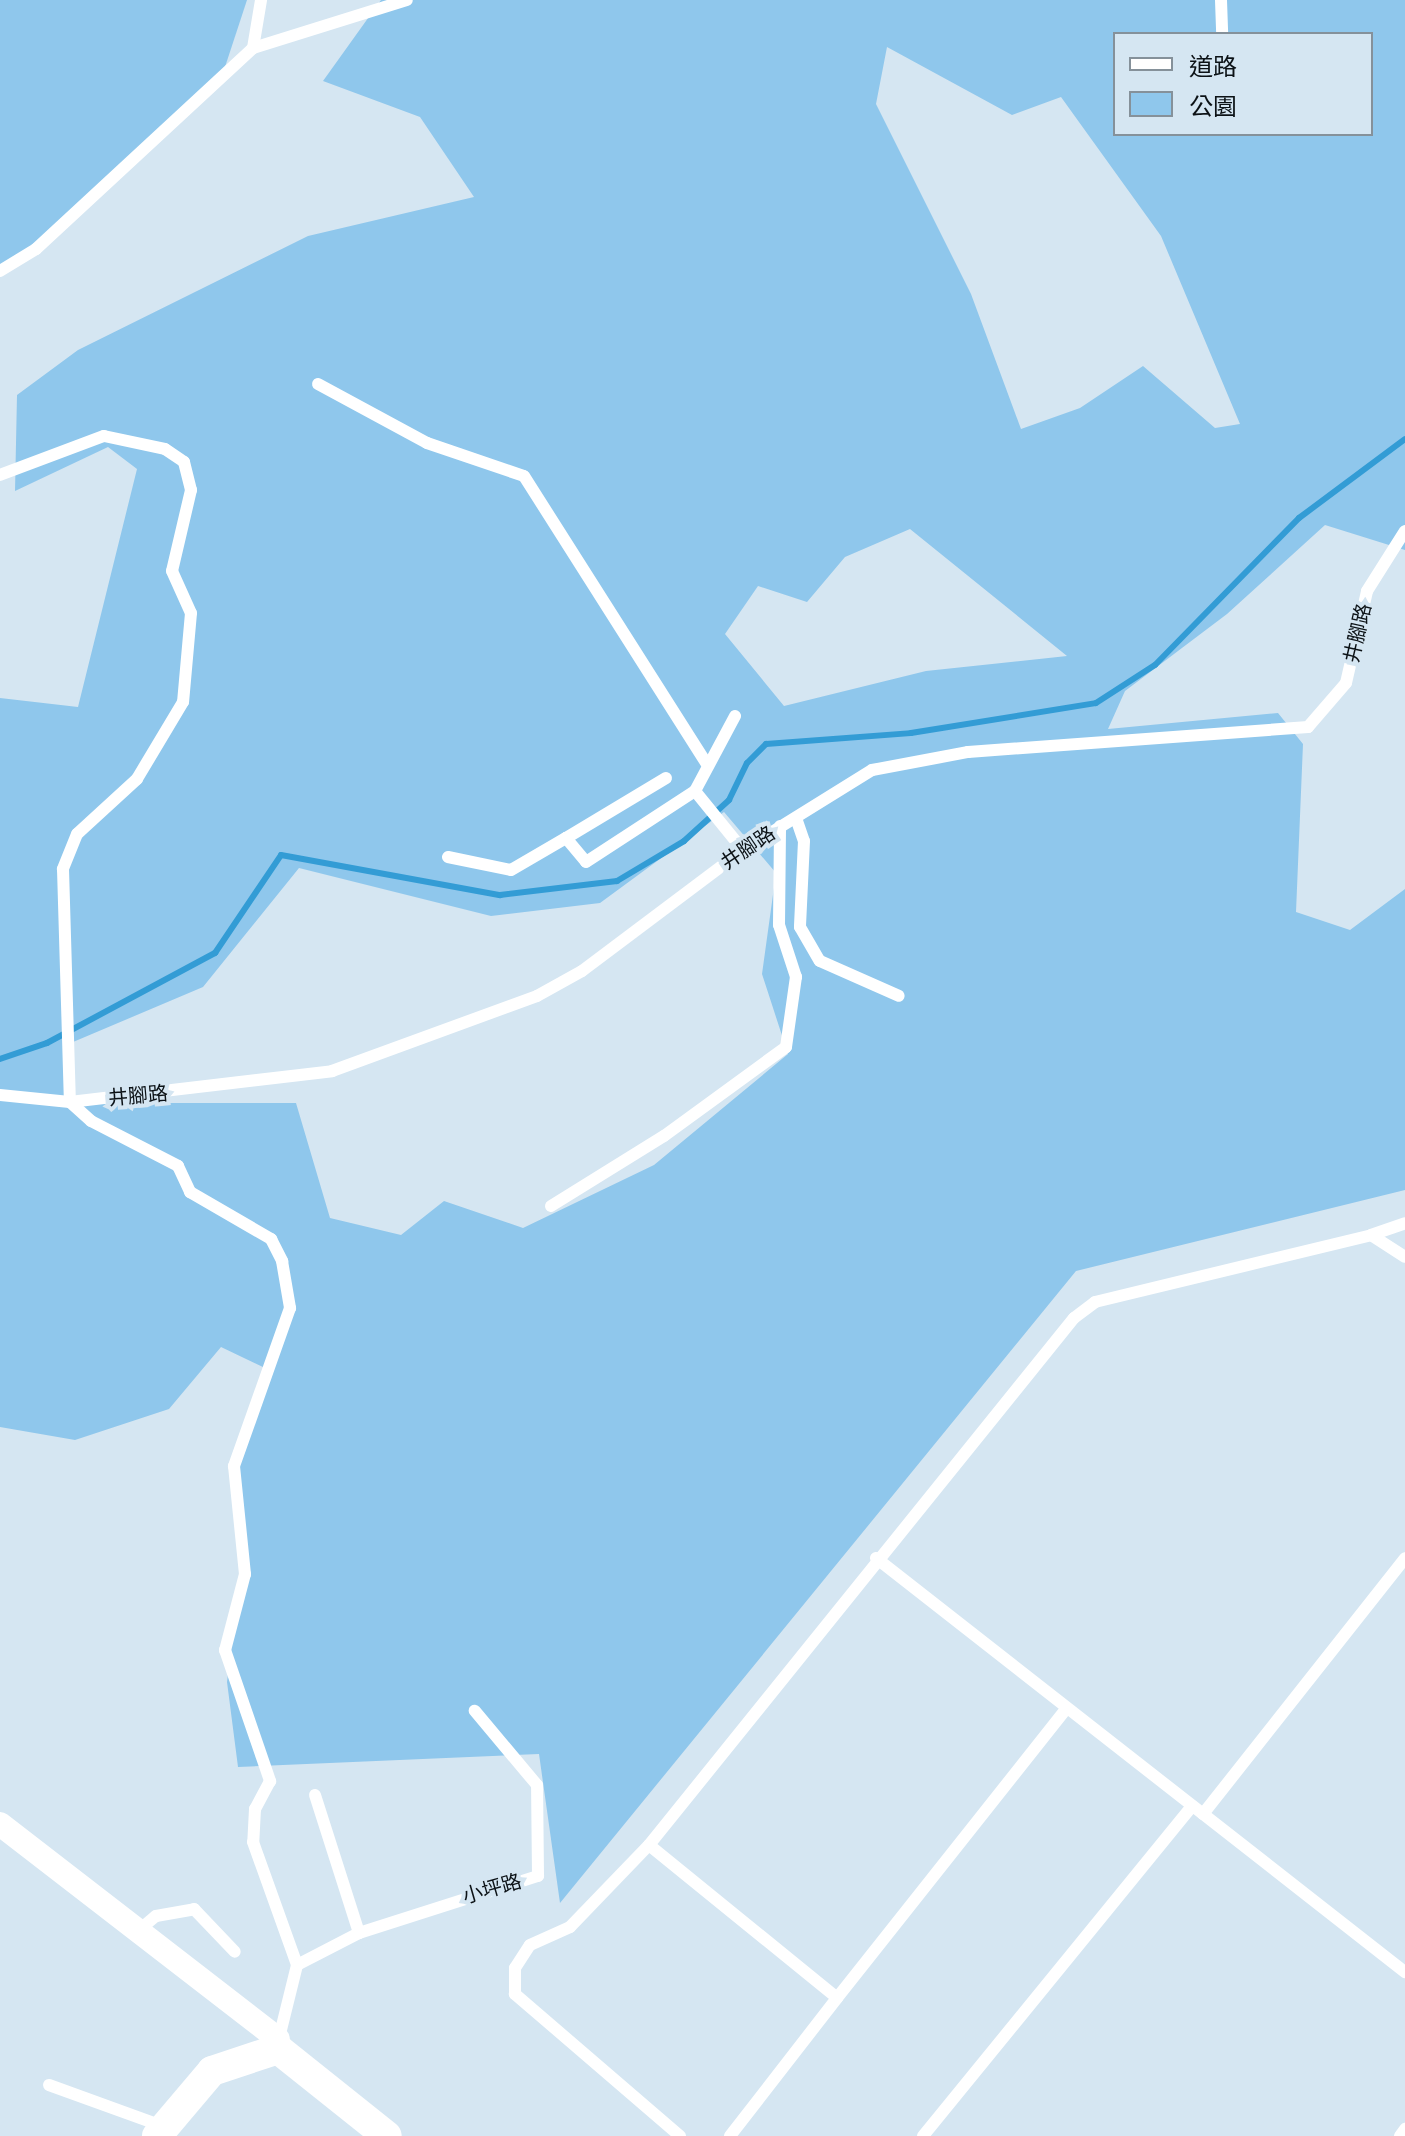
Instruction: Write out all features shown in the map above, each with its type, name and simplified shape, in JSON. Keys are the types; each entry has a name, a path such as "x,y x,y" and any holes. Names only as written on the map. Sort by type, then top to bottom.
{"street":[{"path":"0,1824 138,1931 387,2136"},
{"path":"161,2132 212,2071 278,2044"}],"lane":[{"path":"253,48 261,0"},
{"path":"0,271 36,249 253,48 407,0"},
{"path":"1221,0 1222,32"},
{"path":"318,384 427,443 524,476 706,763"},
{"path":"0,475 104,436 165,449 184,462 191,490 172,571 191,613 183,702 137,779 77,834 63,869 70,1102 91,1121 178,1166 190,1192 271,1239 282,1261 290,1308 234,1466 245,1574 225,1650 270,1781 255,1809 253,1842 297,1965 278,2044"},
{"name":"井腳路","path":"0,1095 70,1102 332,1071 537,996 582,971 743,850 872,770 968,752 1308,727 1346,683 1367,591 1405,531"},
{"path":"566,838 586,862 695,791 706,763 735,716"},
{"path":"448,857 511,870 666,778"},
{"path":"695,791 743,850"},
{"path":"796,818 804,841 800,927 820,961 899,996"},
{"path":"551,1206 664,1136 786,1047 796,977 779,925 780,826"},
{"path":"680,2136 515,1994 515,1968 530,1945 570,1927 649,1845 876,1558 1074,1318 1095,1302 1371,1235 1405,1223"},
{"path":"1371,1235 1405,1257"},
{"path":"876,1558 1405,1972"},
{"path":"1203,1814 1405,1558"},
{"path":"730,2136 1067,1708"},
{"name":"小坪路","path":"297,1965 359,1933 538,1876 537,1785 475,1711"},
{"path":"315,1795 359,1933"},
{"path":"923,2136 1192,1806"},
{"path":"649,1845 837,1998"},
{"path":"138,1931 156,1916 194,1909 235,1952"},
{"path":"49,2085 161,2132"},
{"path":"1400,2136 1405,2129"}],"green space":[{"path":"0,0 247,0 224,70 66,224 0,272"},
{"path":"381,0 1405,0 1405,550 1325,525 1227,614 1125,691 1108,729 1278,713 1303,744 1296,912 1350,930 1405,889 1405,1190 1076,1271 560,1903 539,1754 238,1767 227,1682 240,1577 233,1487 265,1368 221,1347 169,1409 75,1440 0,1427 0,698 78,707 137,469 108,447 15,491 17,395 78,350 308,236 474,197 420,117 323,81","holes":["887,47 1012,115 1061,97 1161,236 1240,424 1215,428 1143,366 1080,408 1021,429 971,294 876,104","910,529 1067,656 926,671 784,706 725,634 758,586 807,602 845,557","724,812 776,873 762,974 788,1054 654,1165 523,1228 444,1201 401,1235 330,1218 296,1103 65,1103 66,1045 203,987 299,868 491,916 600,903"]}],"waterway":[{"path":"0,1059 47,1043 215,953 281,855 500,895 617,881 684,841 729,800 747,763 766,744 911,733 1096,703 1155,665 1299,518 1405,439"}]}
